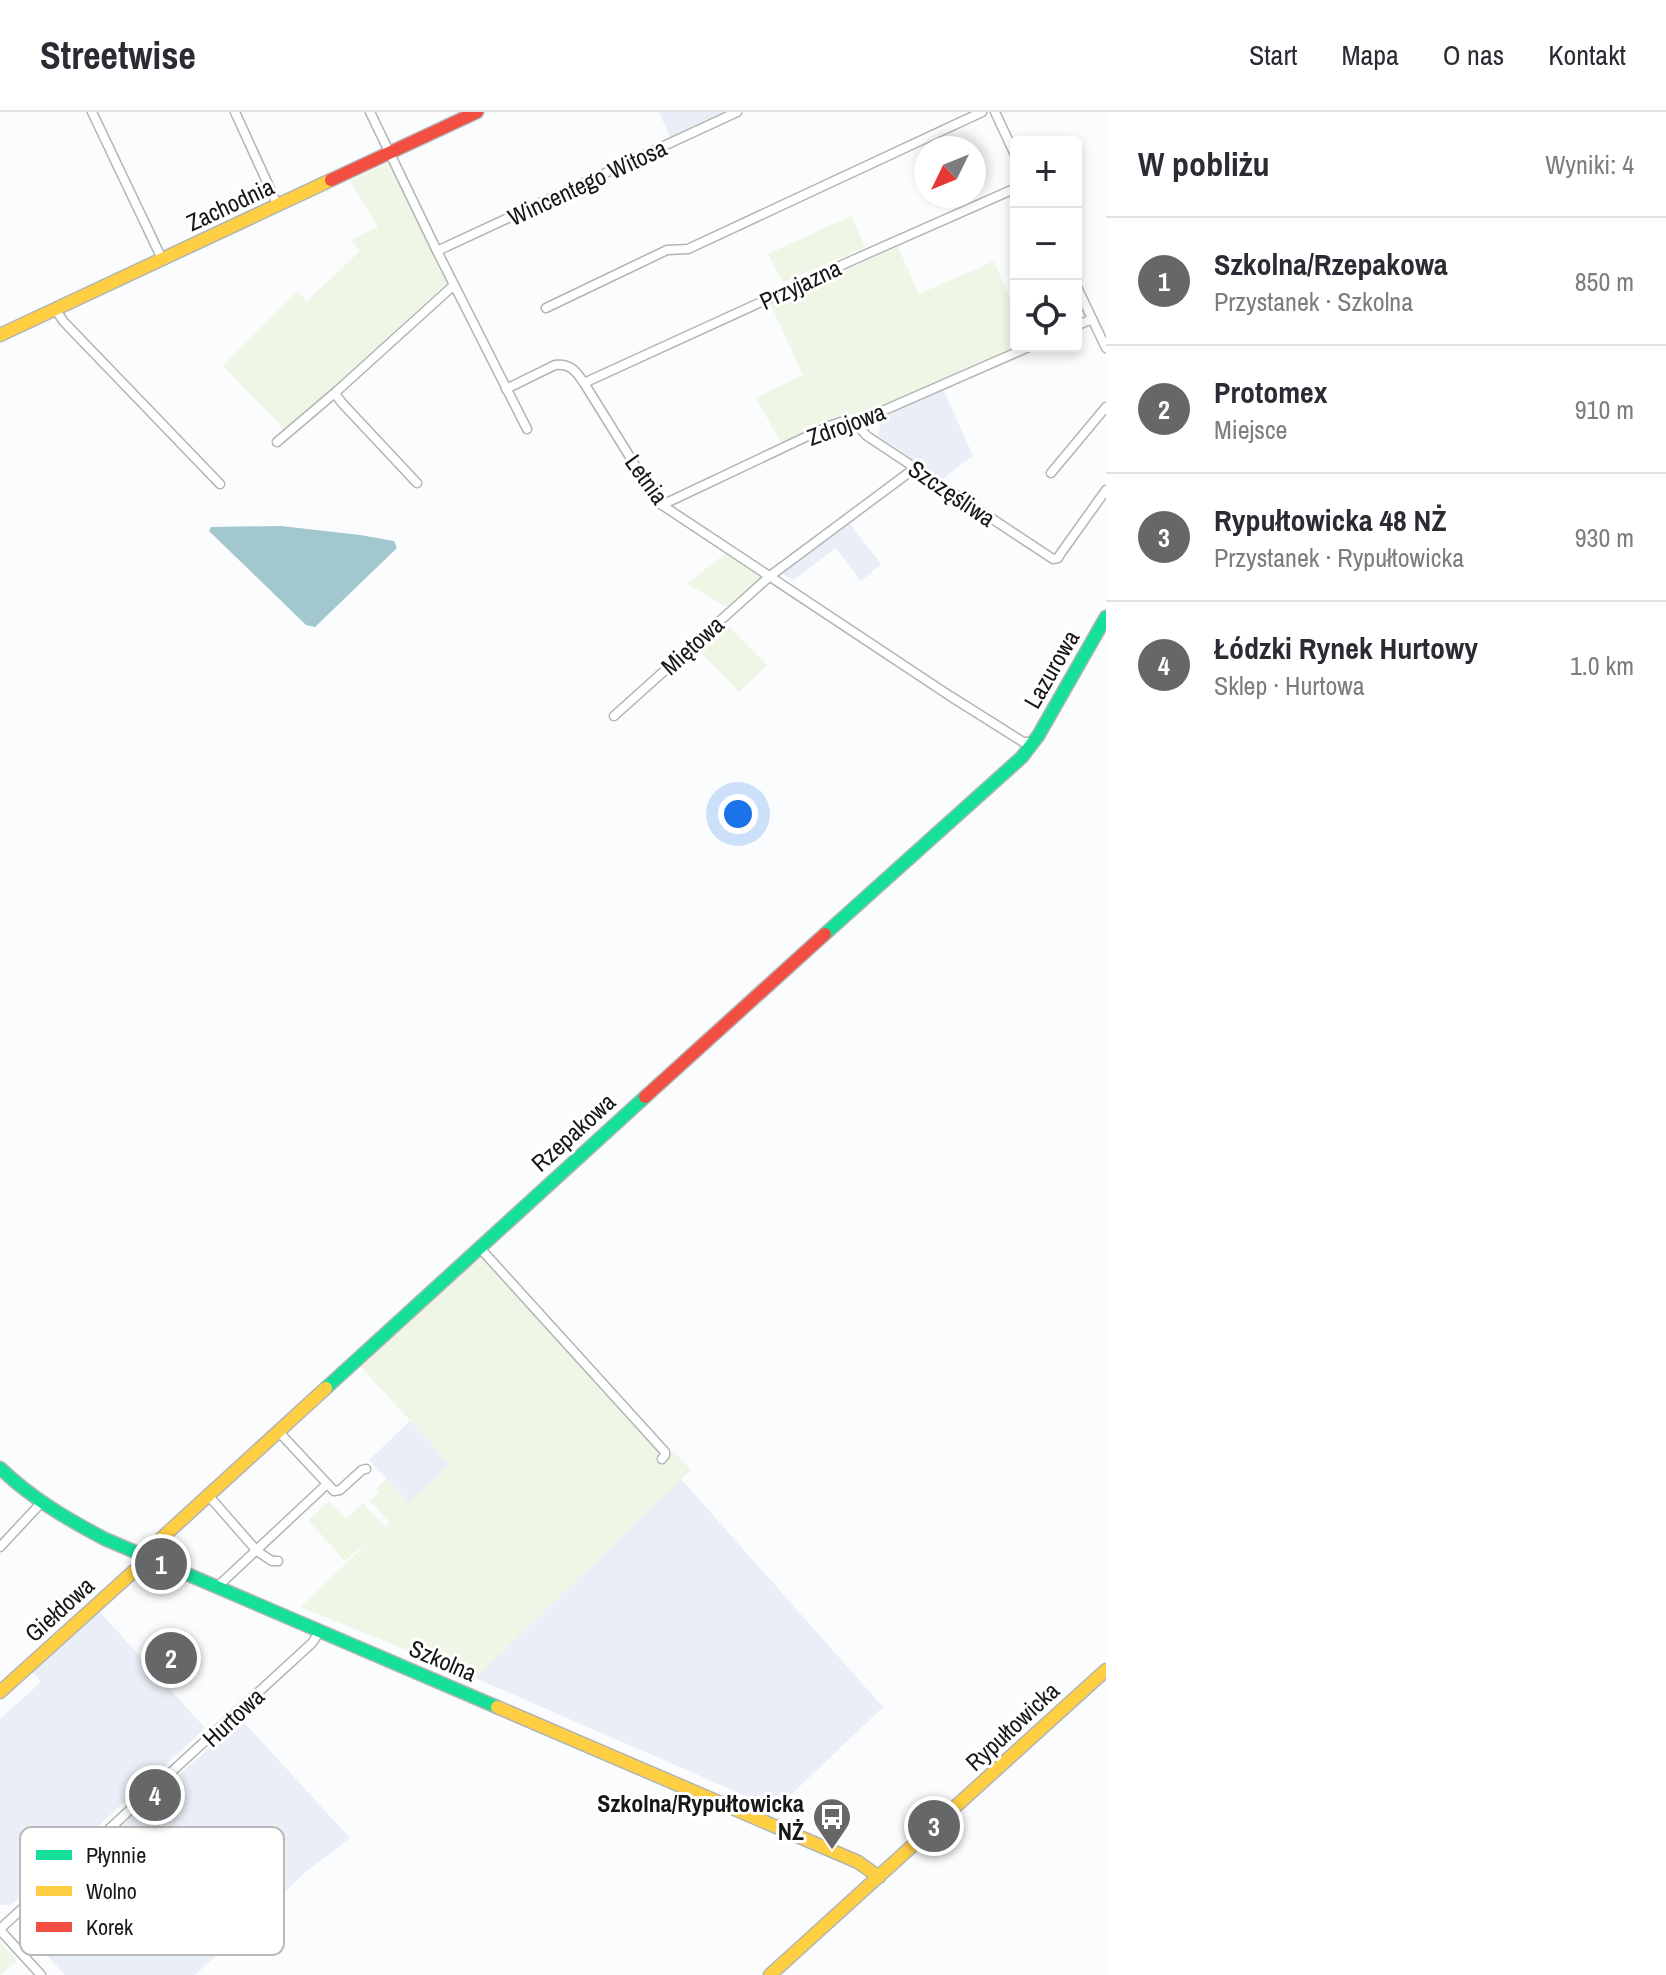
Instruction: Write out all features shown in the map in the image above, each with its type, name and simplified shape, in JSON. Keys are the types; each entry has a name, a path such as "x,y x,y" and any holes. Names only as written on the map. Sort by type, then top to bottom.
{"street":[{"path":"92,112 162,259"},
{"path":"235,112 278,206"},
{"path":"370,112 527,429"},
{"name":"Zachodnia","path":"0,335 477,112"},
{"name":"Wincentego Witosa","path":"437,251 737,112"},
{"path":"546,308 667,250 688,249 982,112"},
{"path":"995,112 1010,144"},
{"name":"Przyjazna","path":"584,383 1010,191"},
{"path":"277,442 454,285"},
{"path":"1082,298 1106,348"},
{"path":"55,309 220,484"},
{"path":"1082,323 1092,319"},
{"name":"Zdrojowa","path":"662,505 829,426 841,422 855,423 1017,352"},
{"name":"Letnia","path":"506,389 555,365 572,367 662,505 962,704 1023,742 1032,742"},
{"path":"337,391 338,398 417,483"},
{"path":"1051,473 1106,407"},
{"name":"Szczęśliwa","path":"855,423 867,436 1053,559 1058,558 1106,490"},
{"name":"Miętowa","path":"614,716 770,576 915,468"},
{"name":"Lazurowa","path":"1032,742 1106,617"},
{"name":"Rzepakowa","path":"146,1558 150,1549 208,1495 1022,757 1032,742"},
{"path":"479,1247 665,1452 662,1459"},
{"path":"278,1431 334,1491 337,1492 366,1469"},
{"name":"Szkolna","path":"0,1468 42,1502 86,1529 146,1558 845,1856 879,1877"},
{"path":"217,1587 327,1484"},
{"path":"208,1495 257,1551 272,1561 278,1561"},
{"path":"0,1547 42,1502"},
{"name":"Giełdowa","path":"0,1692 146,1558"},
{"name":"Hurtowa","path":"112,1827 312,1643 320,1631"},
{"name":"Rypułtowicka","path":"770,1975 1106,1670"},
{"name":"Hurtowa","path":"0,1930 20,1912"},
{"path":"0,1930 20,1952"},
{"path":"23,1955 41,1975"}],"shaded area":[{"path":"659,112 723,112 670,137"},
{"path":"943,389 973,456 942,479 878,436 881,418"},
{"path":"848,521 881,564 861,581 836,548 793,580 779,572"},
{"path":"410,1421 450,1463 409,1503 369,1460"},
{"path":"681,1479 883,1707 776,1809 475,1678"},
{"path":"98,1610 205,1728 156,1774 167,1786 241,1719 350,1838 284,1892 284,1827 105,1827 133,1800 137,1791 97,1827 20,1827 20,1897 11,1905 0,1905 0,1719 41,1682 32,1671"},
{"path":"47,1955 217,1955 195,1975 65,1975"}],"green space":[{"path":"388,163 449,281 286,431 223,366 297,291 307,301 360,251 351,240 378,227 350,181"},
{"path":"851,216 865,247 783,283 768,254"},
{"path":"898,247 919,294 994,261 1010,298 1010,351 858,417 836,417 781,443 756,398 803,375 770,303"},
{"path":"727,552 763,576 728,608 687,584"},
{"path":"724,621 767,665 739,692 696,647"},
{"path":"476,1252 665,1458 673,1451 691,1470 475,1678 301,1607 374,1536 345,1561 308,1520 329,1501 346,1519 363,1503 385,1527 389,1522 370,1501 386,1479 409,1503 450,1464 357,1363"},
{"path":"0,1942 17,1961 1,1975 0,1975"}],"water":[{"path":"281,526 394,541 397,548 315,627 306,625 209,531 211,527"}],"traffic: fast":[{"path":"825,934 1022,757 1038,736 1106,617"},
{"path":"326,1388 645,1097"},
{"path":"0,1468 50,1507 105,1539 497,1707"}],"traffic: slow":[{"path":"0,335 331,180"},
{"path":"0,1692 144,1562 153,1546 326,1388"},
{"path":"770,1975 1106,1670"},
{"path":"497,1707 858,1862 879,1877"}],"traffic: jam":[{"path":"331,180 477,112"},
{"path":"645,1097 825,934"}],"place":[{"name":"Szkolna/Rzepakowa","path":"161,1564"},
{"name":"Protomex","path":"171,1658"},
{"name":"Łódzki Rynek Hurtowy","path":"155,1795"},
{"name":"Rypułtowicka 48 NŻ","path":"934,1826"},
{"name":"Szkolna/Rypułtowicka NŻ","path":"832,1851"}]}
